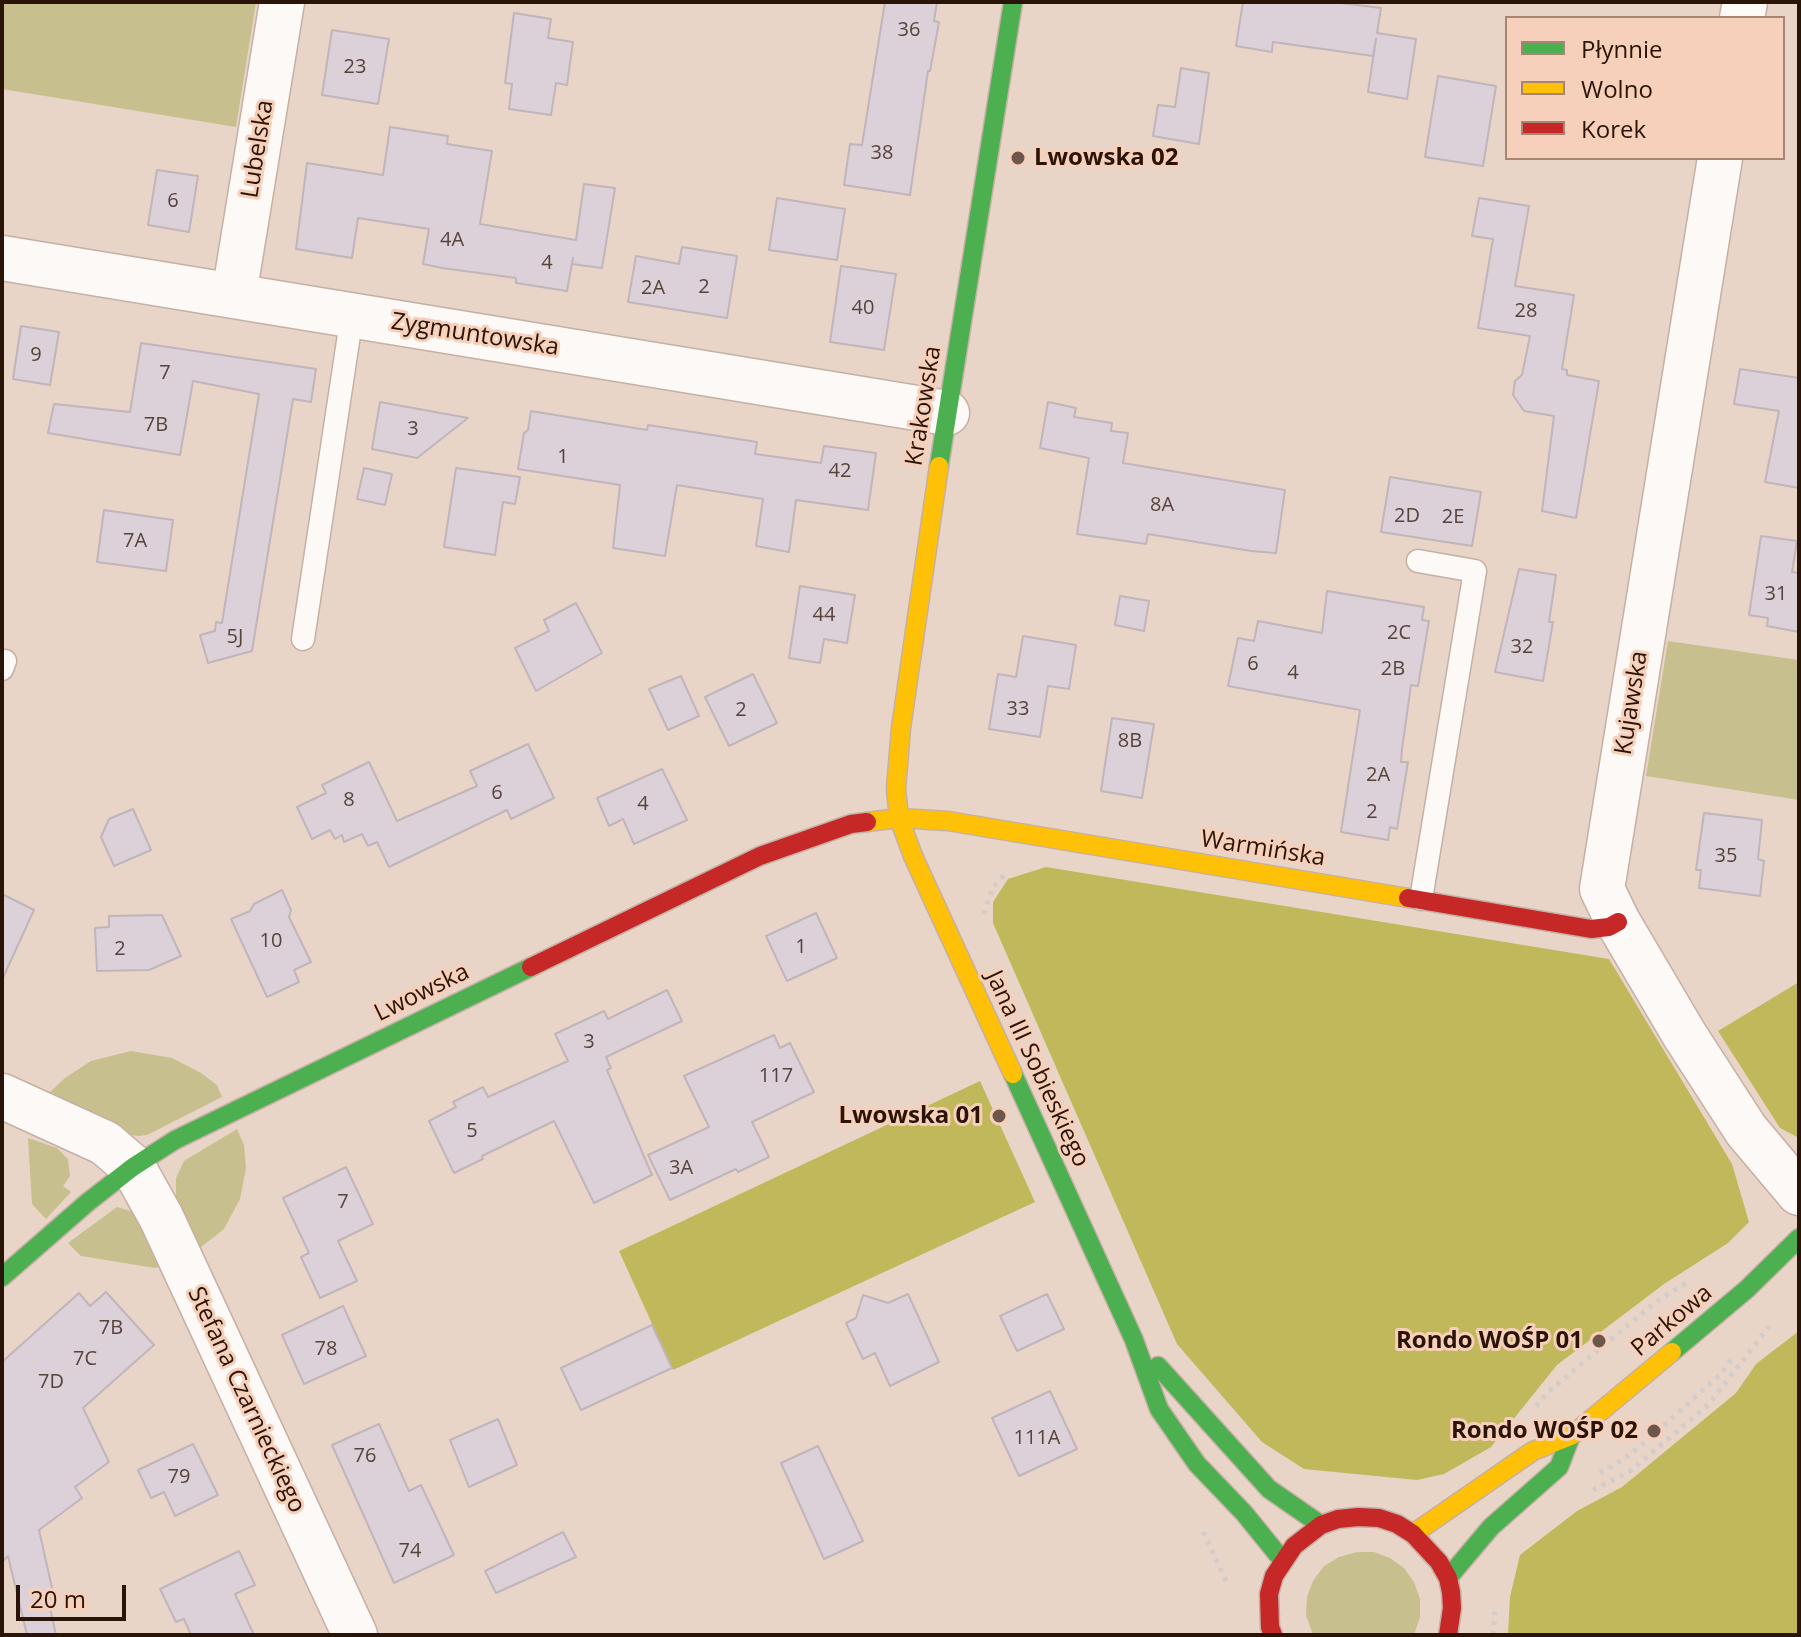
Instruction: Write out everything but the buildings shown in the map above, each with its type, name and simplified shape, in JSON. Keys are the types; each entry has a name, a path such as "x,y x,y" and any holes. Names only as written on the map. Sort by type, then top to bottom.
{"street":[{"name":"Lubelska","path":"234,295 282,2"},
{"name":"Krakowska","path":"899,818 896,789 901,728 947,413 1013,2"},
{"name":"Kujawska","path":"1720,160 1603,894 1684,1034 1746,1130 1799,1193"},
{"name":"Zygmuntowska","path":"2,258 947,413"},
{"name":"Warmińska","path":"899,818 948,821 1591,929 1609,927 1618,922"},
{"name":"Lwowska","path":"2,1277 71,1215 133,1167 175,1140 760,856 851,824 899,818"},
{"name":"Jana III Sobieskiego","path":"899,818 913,856 1134,1340 1159,1409 1197,1464 1244,1513 1283,1561"},
{"path":"2,1096 105,1143 133,1167"},
{"name":"Stefana Czarnieckiego","path":"133,1167 161,1217 355,1635"},
{"name":"Parkowa","path":"1413,1534 1533,1451 1571,1436 1747,1289 1799,1238"},
{"name":"Jana III Sobieskiego","path":"1134,1340 1269,1489 1321,1525"},
{"name":"Parkowa","path":"1448,1578 1491,1527 1559,1467 1571,1436"},
{"path":"1273,1635 1269,1594 1274,1576 1294,1546 1321,1525 1338,1519 1379,1518 1413,1534 1429,1549 1448,1578 1452,1608 1448,1635"}],"lane":[{"path":"303,639 352,315"},
{"path":"1418,561 1475,571 1421,899"}],"path":[{"path":"984,915 993,887 1013,866"},
{"path":"1528,1416 1548,1392 1656,1302 1697,1276"},
{"path":"1585,1495 1629,1472 1708,1405 1773,1322"},
{"path":"1589,1480 1648,1440 1722,1373 1734,1355"},
{"path":"1493,1635 1496,1626 1495,1601"}],"shaded area":[{"path":"2,2 256,2 236,127 2,89"},
{"path":"1668,641 1799,660 1799,800 1646,776"},
{"path":"1046,867 1609,959 1732,1164 1749,1222 1728,1243 1664,1284 1557,1365 1491,1447 1444,1474 1417,1480 1304,1469 1262,1442 1177,1344 993,923 993,902 1008,879"},
{"path":"1799,982 1799,1138 1780,1128 1718,1031"},
{"path":"131,1051 172,1058 217,1085 222,1097 147,1135 139,1136 46,1100 65,1078 91,1061"},
{"path":"980,1081 1035,1202 673,1370 619,1251"},
{"path":"237,1129 244,1145 246,1168 240,1199 224,1229 196,1251 176,1205 176,1178 184,1161"},
{"path":"28,1138 57,1148 68,1159 70,1176 63,1186 71,1192 46,1219 32,1204"},
{"path":"117,1207 137,1213 165,1264 155,1268 81,1256 68,1243"},
{"path":"1799,1331 1799,1635 1508,1635 1510,1597 1520,1555 1577,1511 1622,1487 1736,1393 1756,1364"},
{"path":"1357,1552 1374,1552 1390,1558 1404,1568 1414,1582 1420,1599 1420,1617 1414,1635 1313,1635 1306,1615 1307,1597 1313,1581 1324,1566 1339,1557"}],"traffic: fast":[{"path":"939,466 1013,2"},
{"path":"2,1277 88,1202 175,1140 531,967"},
{"path":"1013,1074 1134,1340 1159,1409 1197,1464 1244,1513 1283,1561"},
{"path":"1672,1352 1747,1289 1799,1238"},
{"path":"1158,1366 1269,1489 1321,1525"},
{"path":"1448,1578 1491,1527 1559,1467 1571,1436"}],"traffic: slow":[{"path":"939,466 901,728 896,789 899,818 913,856 1013,1074"},
{"path":"867,822 899,818 948,821 1408,898"},
{"path":"1413,1534 1533,1451 1571,1436 1672,1352"}],"traffic: jam":[{"path":"531,967 760,856 851,824 867,822"},
{"path":"1408,898 1591,929 1609,927 1618,922"},
{"path":"1273,1635 1269,1594 1274,1576 1294,1546 1321,1525 1358,1517 1379,1518 1397,1524 1413,1534 1439,1562 1448,1578 1451,1592 1448,1635"}],"place":[{"name":"Lwowska 02","path":"1018,158"},
{"name":"Lwowska 01","path":"999,1116"},
{"name":"Rondo WOŚP 01","path":"1599,1341"},
{"name":"Rondo WOŚP 02","path":"1654,1431"}]}
